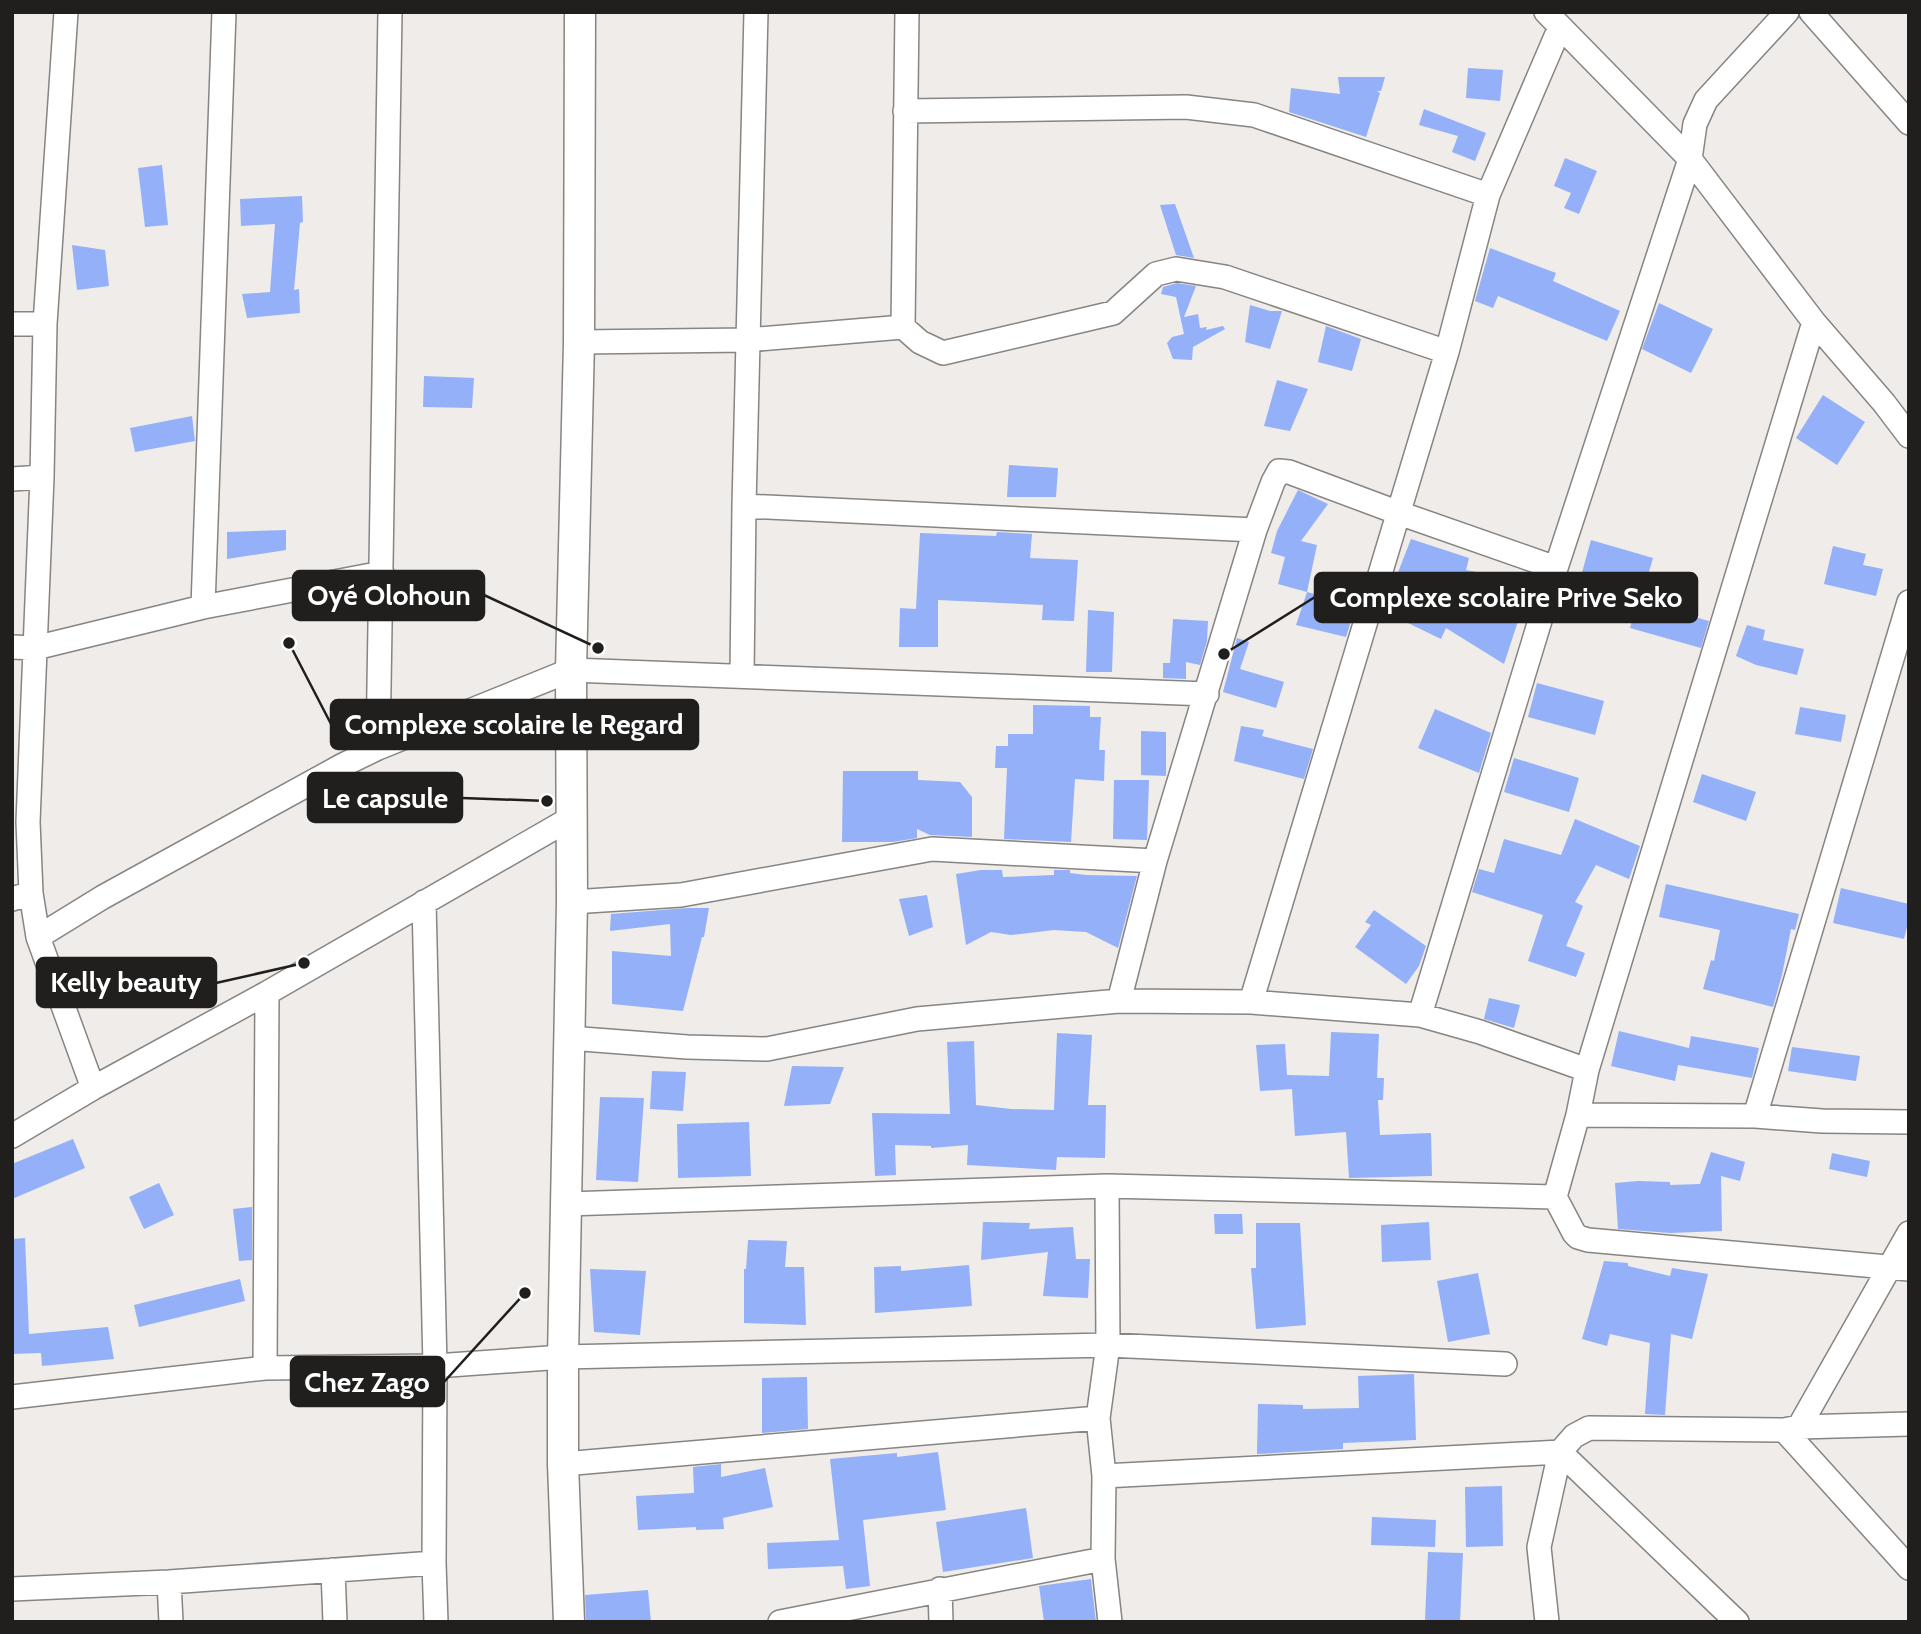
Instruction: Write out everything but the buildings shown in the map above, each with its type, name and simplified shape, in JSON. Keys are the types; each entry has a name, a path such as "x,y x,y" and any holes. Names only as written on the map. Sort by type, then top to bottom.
{"main road":[{"path":"569,1622 563,1464 563,1357 572,902 571,670 579,342 580,12"}],"street":[{"path":"66,12 45,324 42,477 24,648 20,822 22,896 93,1088"},
{"path":"203,607 224,12"},
{"path":"378,748 390,12"},
{"path":"742,676 756,12"},
{"path":"903,327 907,12"},
{"path":"1420,1015 1556,568 1690,159 1695,124 1706,100 1787,12"},
{"path":"1811,12 1909,123"},
{"path":"1251,1002 1447,352 1489,195 1553,19 1690,159 1814,321 1909,436"},
{"path":"905,111 1186,107 1227,111 1254,115 1489,195"},
{"path":"579,342 747,340 903,327 920,342 943,353 1113,313 1156,274 1176,269 1225,277 1447,352"},
{"path":"1814,321 1587,1070 1578,1115 1555,1197 1574,1233 1588,1240 1899,1268"},
{"path":"12,324 45,324"},
{"path":"1119,1002 1155,861 1255,530 1279,471 1289,472 1556,568"},
{"path":"12,480 42,477"},
{"path":"744,506 1255,530"},
{"path":"24,648 203,607 382,573"},
{"path":"1755,1116 1909,602"},
{"path":"38,937 103,897 378,748 571,670 1207,694"},
{"path":"12,1136 573,817"},
{"path":"572,902 681,895 932,849 1155,861"},
{"path":"424,902 435,1366 436,1622"},
{"path":"265,1368 267,993"},
{"path":"569,1038 687,1047 767,1049 917,1019 1119,1002 1251,1002 1420,1015 1480,1032 1587,1070"},
{"path":"1578,1115 1755,1116 1822,1121 1909,1122"},
{"path":"1107,1186 1108,1345 1098,1418 1104,1476 1102,1559 1110,1622"},
{"path":"567,1204 1107,1186 1555,1197"},
{"path":"1791,1428 1899,1268 1909,1233"},
{"path":"12,1397 265,1368 435,1366 563,1357 1108,1345 1506,1364"},
{"path":"563,1464 1098,1418"},
{"path":"1547,1622 1539,1547 1560,1452 1574,1436 1589,1428 1791,1428 1909,1424"},
{"path":"1791,1428 1909,1568"},
{"path":"1104,1476 1560,1452 1737,1622"},
{"path":"780,1622 1102,1559"},
{"path":"12,1589 169,1582 434,1563"},
{"path":"333,1570 335,1622"},
{"path":"169,1582 171,1622"},
{"path":"940,1589 941,1622"}],"place":[{"name":"Complexe scolaire le Regard","path":"289,643"},
{"name":"Oyé Olohoun","path":"598,648"},
{"name":"Complexe scolaire Prive Seko","path":"1224,654"},
{"name":"Le capsule","path":"547,801"},
{"name":"Kelly beauty","path":"304,963"},
{"name":"Chez Zago","path":"525,1293"}]}
